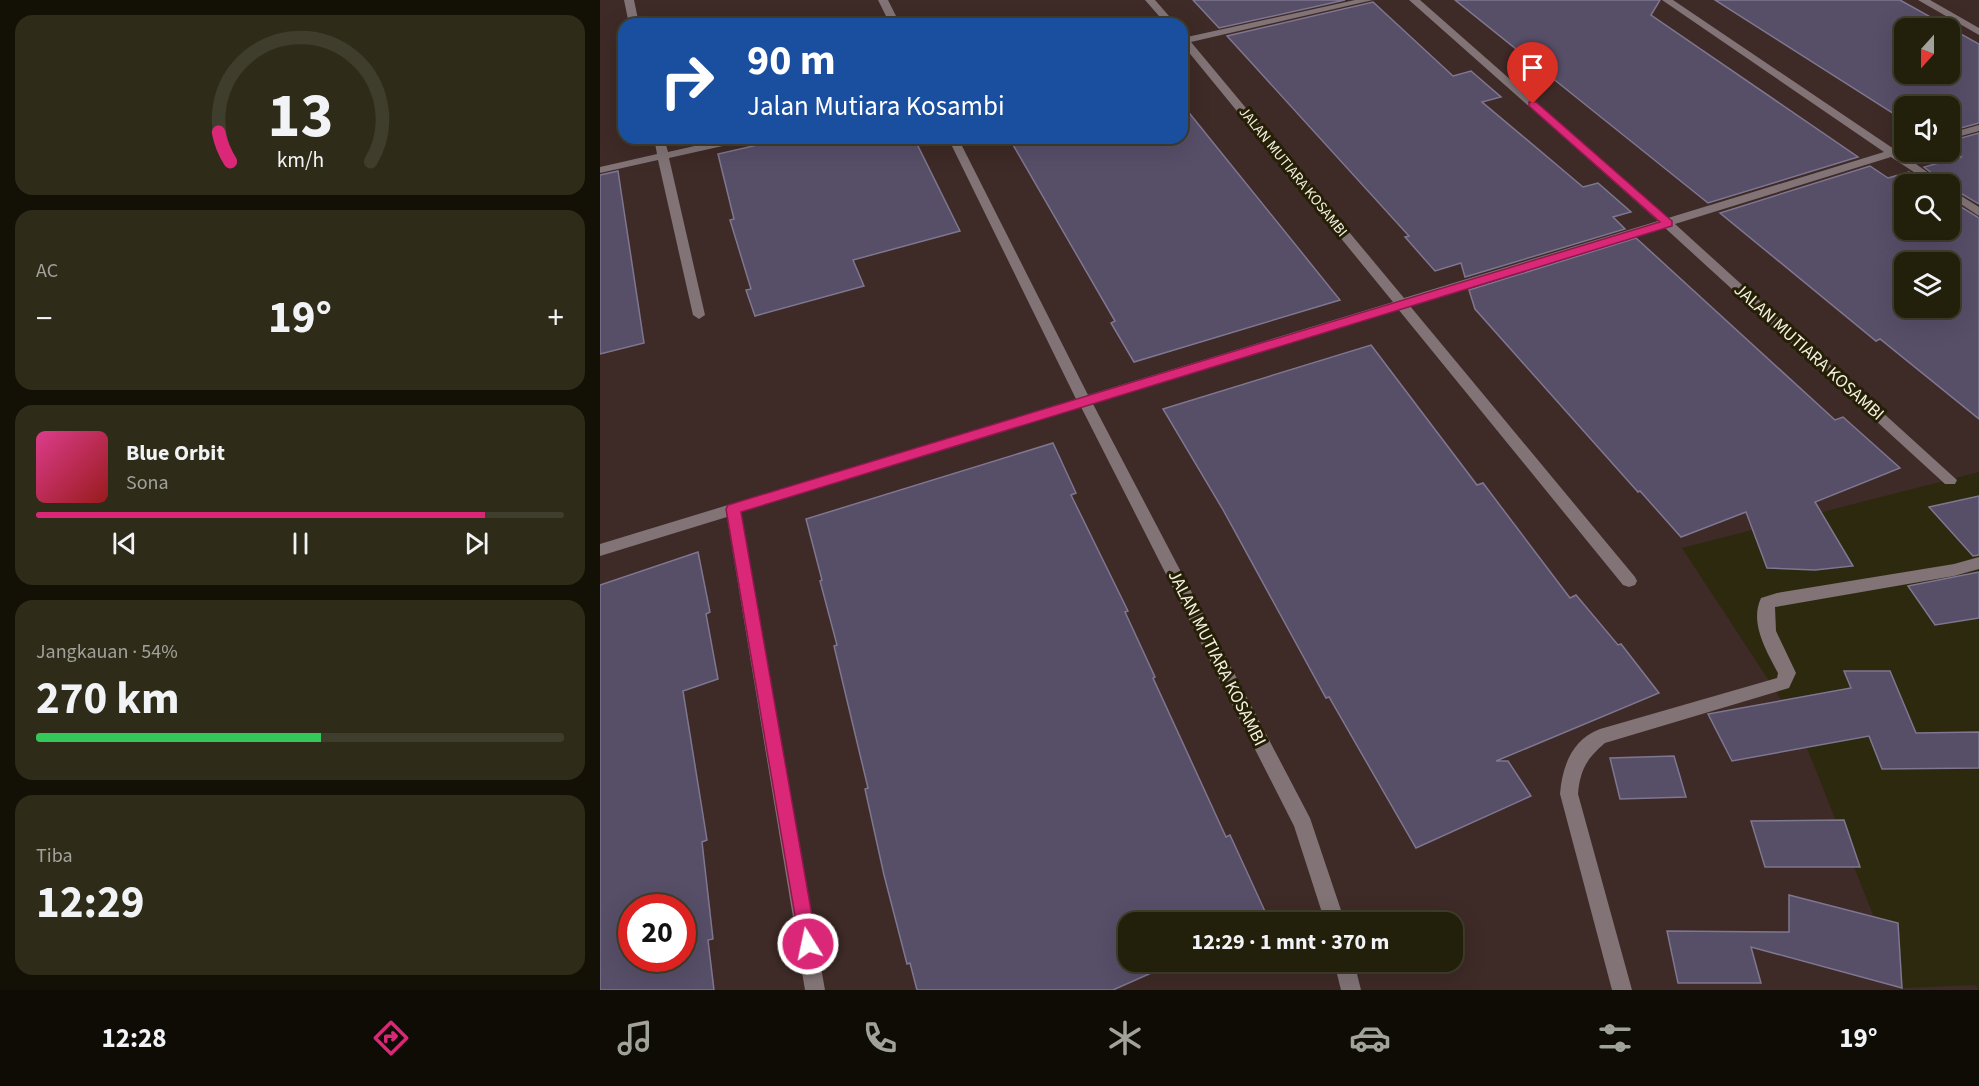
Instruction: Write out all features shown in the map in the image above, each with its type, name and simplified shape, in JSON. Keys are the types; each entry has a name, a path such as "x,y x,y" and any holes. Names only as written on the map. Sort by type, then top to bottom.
{"street":[{"path":"629,0 633,18"},
{"path":"883,0 892,18"},
{"path":"1150,0 1166,18"},
{"name":"JALAN MUTIARA KOSAMBI","path":"1188,38 1368,0"},
{"name":"JALAN MUTIARA KOSAMBI","path":"1414,0 1668,224 1950,480"},
{"path":"1667,0 1894,148"},
{"path":"1923,0 1979,32"},
{"name":"JALAN MUTIARA KOSAMBI","path":"1188,45 1629,581"},
{"path":"1960,133 1979,128"},
{"path":"660,144 699,315"},
{"path":"600,170 718,144"},
{"name":"JALAN MUTIARA KOSAMBI","path":"956,144 1084,400 1303,824 1332,912"},
{"path":"600,550 1084,400 1668,224 1894,153"},
{"path":"1912,162 1927,174"},
{"path":"1960,199 1979,212"},
{"path":"733,509 815,990"},
{"path":"1622,990 1569,794 1570,776 1576,758 1600,737 1783,683 1787,673 1766,629 1764,618 1767,603 1777,599 1954,570 1979,563"},
{"path":"1346,972 1351,990"}],"shaded area":[{"path":"600,0 1979,0 1979,472 1682,548 1798,725 1902,988 1976,985 1978,990 600,990"}],"building":[{"path":"1193,0 1345,0 1219,28"},
{"path":"1455,0 1660,0 1651,15 1858,157 1708,203"},
{"path":"1715,0 1900,0 1932,18 1894,18 1894,84 1960,84 1960,33 1979,44 1979,123 1960,128 1960,96 1894,96 1894,114"},
{"path":"1373,2 1453,76 1471,71 1501,97 1482,102 1583,187 1598,183 1631,212 1613,217 1625,229 1465,277 1461,263 1435,271 1405,237 1409,236 1227,36"},
{"path":"1188,111 1340,300 1134,362 1111,323 1115,321 1012,144 1188,144"},
{"path":"1979,133 1979,204 1960,193 1960,174 1933,174 1924,167 1942,162 1960,162 1960,138"},
{"path":"762,144 917,144 960,231 853,260 864,286 755,316 746,290 751,289 730,220 734,219 718,154"},
{"path":"1870,166 1888,178 1894,176 1894,240 1960,240 1960,206 1979,218 1979,419 1880,339 1876,341 1720,213"},
{"path":"618,171 644,343 600,354 600,175"},
{"path":"1636,238 1835,420 1843,417 1900,468 1815,502 1853,566 1815,570 1767,568 1746,512 1681,537 1475,309 1469,290"},
{"path":"1371,345 1477,485 1483,483 1570,598 1576,595 1618,645 1621,644 1659,693 1496,761 1508,761 1531,796 1416,848 1329,697 1326,698 1222,508 1163,409"},
{"path":"1053,443 1076,493 1071,495 1128,611 1125,612 1155,677 1153,678 1226,837 1230,835 1265,912 1118,912 1118,972 1154,972 1113,990 917,990 910,963 907,964 884,875 865,789 868,788 834,646 837,645 806,519"},
{"path":"1979,496 1979,555 1973,556 1929,507"},
{"path":"698,552 710,612 706,614 718,679 683,691 707,840 702,842 713,939 708,940 714,990 600,990 600,585"},
{"path":"1979,572 1979,618 1935,625 1908,586"},
{"path":"1844,671 1890,671 1916,733 1979,732 1979,768 1882,769 1869,736 1732,761 1708,714 1851,688"},
{"path":"1674,756 1686,797 1620,799 1610,758"},
{"path":"1844,820 1860,867 1765,867 1751,821"},
{"path":"1789,895 1898,923 1902,988 1751,947 1761,983 1678,983 1667,931 1789,932"}],"route":[{"path":"808,944 733,509 1084,400 1668,224 1533,104"}]}
